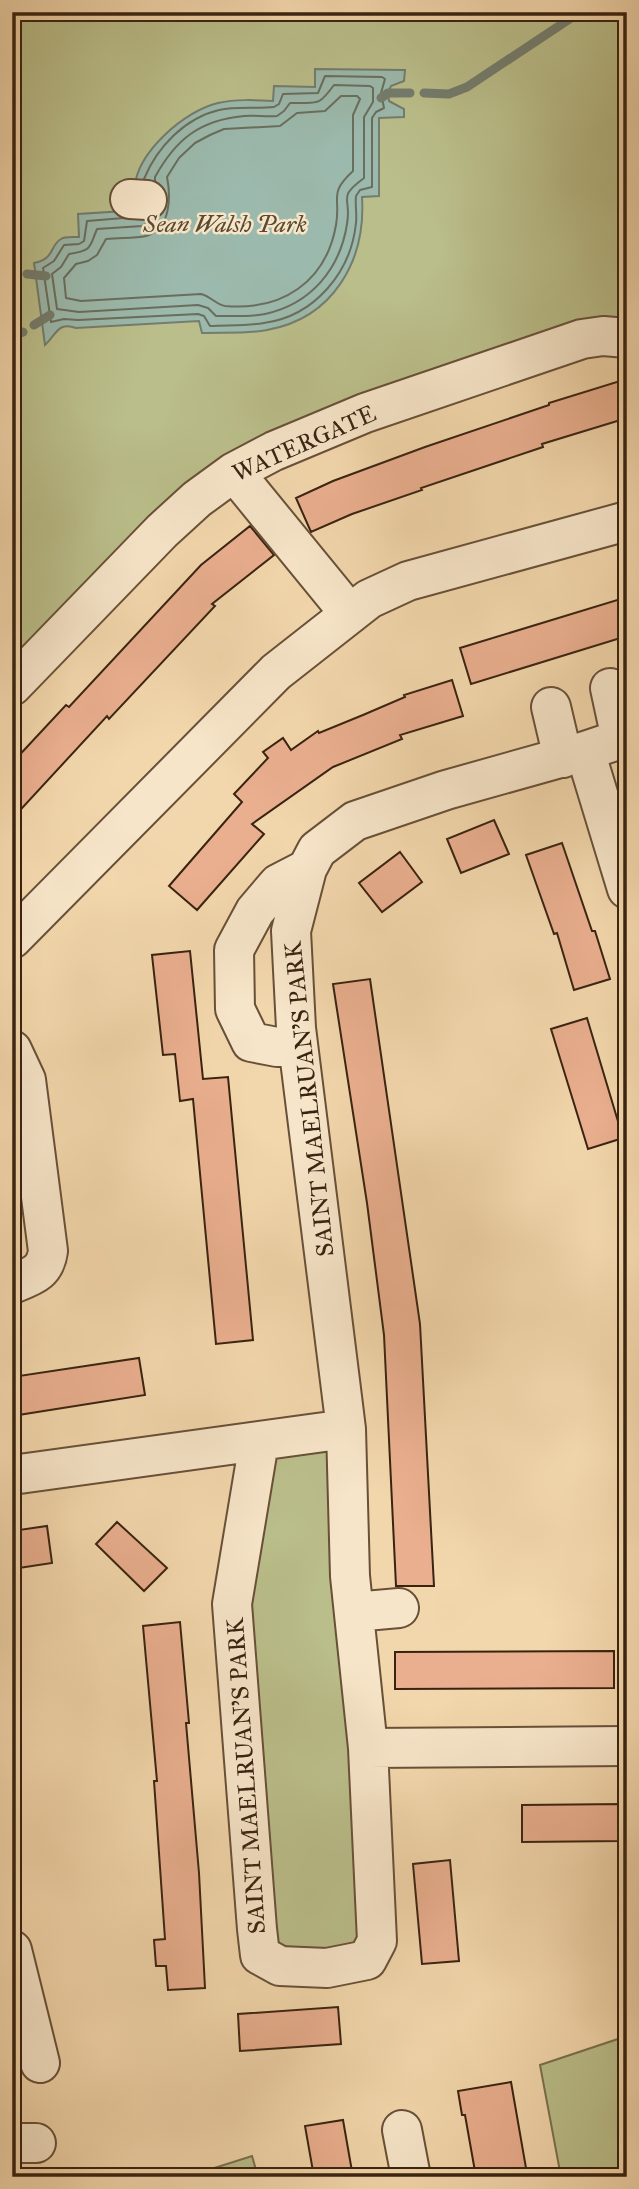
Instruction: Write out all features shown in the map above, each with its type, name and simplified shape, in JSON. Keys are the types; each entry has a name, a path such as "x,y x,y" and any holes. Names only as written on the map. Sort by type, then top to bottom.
{"street":[{"name":"WATERGATE","path":"12,686 162,531 197,499 234,472 274,451 365,413 582,339 603,336 627,338"},
{"path":"234,472 350,614"},
{"path":"12,939 276,673 369,599 408,581 627,521"},
{"path":"610,688 624,738"},
{"path":"551,707 574,755 627,889"},
{"name":"SAINT MAELRUAN'S PARK","path":"259,1442 232,1605 260,1955 280,1966 327,1968 367,1960 377,1941 368,1748 350,1576 346,1429 298,1046 290,930 307,869 317,850 355,821 446,790 574,755 624,738"},
{"path":"298,1046 277,1047 251,1042 235,1009 234,950 255,911 278,884 307,869"},
{"path":"12,1050 26,1080 48,1251 47,1262 38,1273 12,1284"},
{"path":"12,1475 346,1429"},
{"path":"354,1612 399,1608"},
{"path":"368,1748 627,1746"},
{"path":"12,1950 40,2063"},
{"path":"402,2130 411,2177"}],"green space":[{"name":"Sean Walsh Park","path":"46,12 627,12 627,317 597,318 325,411 12,661 12,16"},
{"path":"346,1429 377,1941 280,1966 232,1604 259,1442"},
{"path":"627,2036 627,2177 561,2177 540,2065"},
{"path":"252,2156 258,2177 186,2177"}],"water":[{"path":"315,69 405,70 404,81 391,86 388,93 389,101 404,109 404,117 379,118 379,196 362,197 362,220 351,264 328,299 311,313 267,330 202,333 199,321 76,328 65,326 45,345 34,263 46,258 61,239 79,237 78,214 140,210 135,192 137,176 143,162 152,148 177,124 191,114 218,103 239,100 273,101 274,86 315,87"}],"building":[{"path":"620,381 627,418 542,444 543,447 421,488 422,490 352,514 311,532 296,498 333,481 425,447"},
{"path":"250,526 274,555 212,604 215,606 109,719 107,716 12,819 12,763 66,705 69,707 201,565"},
{"path":"627,597 627,636 471,684 460,648"},
{"path":"452,680 463,716 400,735 402,739 333,767 252,824 264,834 197,910 169,886 242,802 234,794 268,758 263,752 283,738 291,750 318,731 319,733 363,715 405,697 404,695"},
{"path":"494,820 509,854 461,873 447,839"},
{"path":"562,843 610,979 574,990 557,933 554,934 526,855"},
{"path":"400,852 422,882 382,912 359,883"},
{"path":"190,951 203,1079 228,1077 253,1340 216,1344 193,1099 180,1101 175,1054 163,1055 152,955"},
{"path":"370,979 420,1324 434,1586 396,1586 384,1335 367,1203 333,984"},
{"path":"587,1018 623,1138 588,1149 551,1029"},
{"path":"139,1358 145,1395 12,1416 12,1377"},
{"path":"117,1522 167,1568 144,1591 96,1544"},
{"path":"47,1526 52,1563 12,1569 12,1531"},
{"path":"180,1622 205,1988 168,1990 166,1966 156,1966 154,1940 165,1939 154,1781 157,1781 143,1626"},
{"path":"614,1651 614,1688 395,1689 395,1652"},
{"path":"623,1804 623,1841 522,1842 522,1805"},
{"path":"450,1860 459,1961 422,1964 413,1864"},
{"path":"338,2007 341,2044 240,2051 238,2014"},
{"path":"511,2082 526,2168 476,2177 458,2091"},
{"path":"343,2120 353,2177 314,2177 305,2126"}],"waterway":[{"path":"424,93 449,94 467,87 580,12"},
{"path":"381,98 388,93 410,93"},
{"path":"27,274 46,276"},
{"path":"34,325 50,315"},
{"path":"12,336 23,332"}]}
